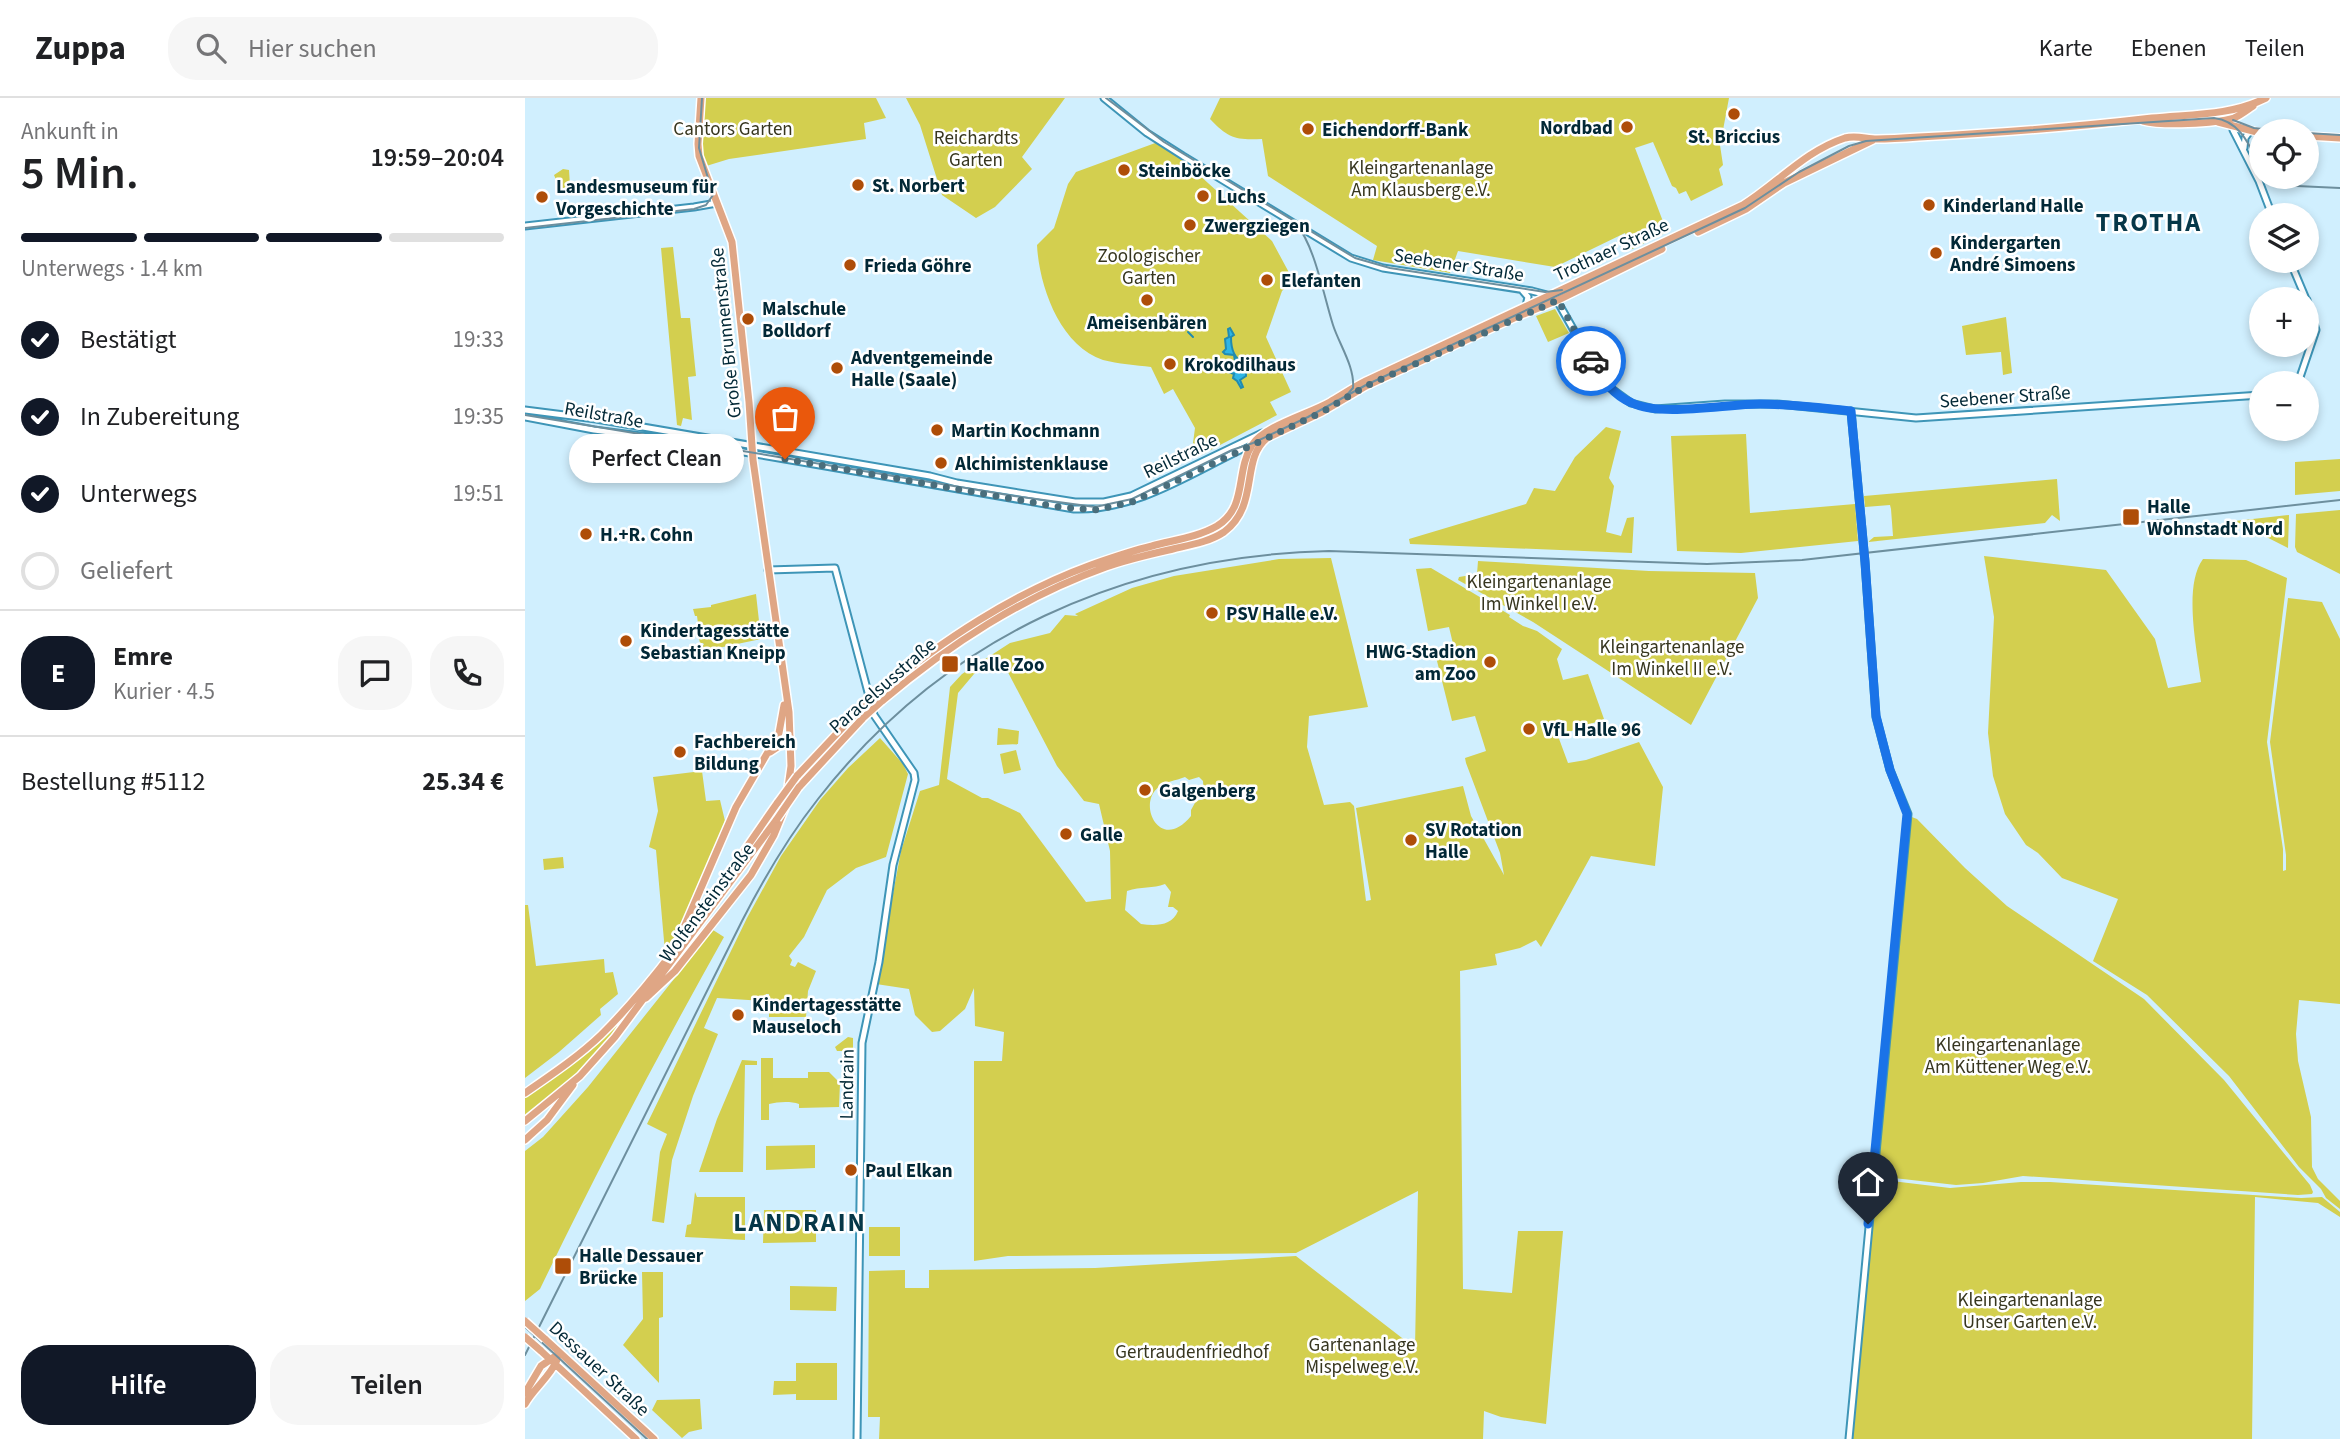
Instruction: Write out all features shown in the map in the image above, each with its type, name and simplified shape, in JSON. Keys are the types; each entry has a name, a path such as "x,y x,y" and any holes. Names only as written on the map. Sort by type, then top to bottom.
{"main road":[{"name":"Große Brunnenstraße","path":"701,98 698,149 732,242 753,449"},
{"name":"Trothaer Straße","path":"2142,121 2149,118 2219,113 2266,98"},
{"name":"Trothaer Straße","path":"2234,122 2256,103"},
{"name":"Trothaer Straße","path":"1356,389 1549,295 1744,205 1795,164 1852,137 1874,139 2142,121 2163,124 2234,122 2249,130"},
{"path":"2319,137 2340,138"},
{"name":"Trothaer Straße","path":"1356,389 1558,300 1746,209 1784,183 1874,139"},
{"name":"Reilstraße","path":"1265,436 1356,389"},
{"name":"Paracelsusstraße","path":"1015,604 1042,586 1104,561 1216,527 1228,517 1236,505 1252,445 1265,436"},
{"name":"Paracelsusstraße","path":"525,1121 580,1076 615,1037 799,788 880,697 918,661 956,634 1015,604 1106,567 1201,542 1223,532 1241,512 1255,456 1265,436"},
{"name":"Wolfensteinstraße","path":"646,998 689,953 742,888 779,823 787,797 791,736 753,449"},
{"name":"Wolfensteinstraße","path":"676,946 727,825 781,727 785,691"},
{"name":"Paracelsusstraße","path":"525,1093 570,1062 601,1035 676,946 797,776 859,710 880,697"},
{"name":"Wolfensteinstraße","path":"769,752 791,736"},
{"path":"525,1140 547,1120 580,1076"},
{"name":"Dessauer Straße","path":"525,1321 654,1439"},
{"name":"Dessauer Straße","path":"525,1337 636,1439"},
{"path":"525,1393 541,1366 541,1350"},
{"path":"525,1404 560,1353"},
{"path":"541,1366 553,1361"}],"street":[{"name":"Seebener Straße","path":"1104,98 1147,133 1351,258 1383,268 1523,290 1549,295 1558,300 1598,373 1614,392 1631,403 1655,409 1759,404 1916,418 2249,396"},
{"path":"2242,107 2234,122 2267,203"},
{"path":"2244,151 2243,142 2249,133"},
{"path":"525,226 717,203"},
{"path":"1523,290 1528,297 1526,306"},
{"name":"Reilstraße","path":"525,410 596,419 1008,494 1074,509 1095,510 1132,502 1252,445"},
{"path":"1849,1439 1907,814 1890,770 1876,716 1851,411"},
{"name":"Reilstraße","path":"525,417 594,430 753,449"},
{"name":"Reilstraße","path":"1008,494 1075,502 1114,501 1131,496 1251,437 1265,436"},
{"path":"1234,453 1245,466"},
{"name":"Landrain","path":"768,570 835,568 874,715 914,773 915,784 893,865 879,962 862,1042 857,1439"}],"green space":[{"name":"Cantors Garten","path":"702,98 876,98 886,118 864,123 866,139 729,159 703,167 700,148"},
{"name":"Reichardts Garten","path":"906,98 1065,98 1022,157 1032,169 995,207 976,218 942,195 920,125"},
{"name":"Kleingartenanlage Am Klausberg e.V.","path":"1220,98 1729,98 1723,130 1718,132 1723,165 1719,169 1723,185 1691,201 1686,191 1679,194 1672,186 1653,142 1635,148 1667,232 1632,249 1625,233 1555,267 1458,251 1450,273 1373,260 1377,246 1268,176 1262,139 1233,137 1210,119"},
{"name":"Zoologischer Garten","path":"1158,142 1176,154 1272,241 1293,280 1282,291 1266,337 1291,392 1270,402 1277,415 1201,455 1193,443 1195,428 1173,389 1164,394 1151,367 1103,360 1088,353 1075,342 1064,328 1047,296 1039,261 1037,245 1054,228 1068,184 1076,172"},
{"path":"563,169 569,170 570,186 560,189 554,175"},
{"path":"673,247 681,318 690,318 696,376 688,377 692,420 683,418 681,426 677,425 661,248"},
{"path":"1555,309 1569,333 1548,342 1536,316"},
{"path":"2006,317 2012,373 2003,375 2001,352 1966,355 1962,326"},
{"path":"1606,427 1621,431 1609,478 1614,486 1606,532 1621,536 1627,518 1634,517 1632,553 1410,544 1409,539 1526,504 1534,488 1555,491 1575,457"},
{"path":"1746,434 1750,513 1855,504 1858,541 1741,553 1677,551 1671,436"},
{"path":"2340,459 2340,491 2295,495 2295,462"},
{"path":"2057,479 2060,521 2052,515 2045,523 1868,542 1874,537 1893,536 1891,509 1890,505 1865,507 1864,496"},
{"path":"2340,510 2340,574 2297,552 2295,547 2296,514"},
{"path":"2289,515 2288,548 2235,521"},
{"path":"1984,556 2106,570 2155,639 2168,688 2201,682 2193,601 2197,571 2203,559 2246,560 2287,578 2267,742 2283,849 2283,871 2286,870 2286,855 2270,742 2288,598 2322,602 2340,639 2340,1004 2299,1000 2296,1034 2298,1061 2311,1117 2312,1167 2318,1179 2340,1201 2340,1209 2326,1198 2321,1189 2299,1167 2229,1076 2147,995 2093,961 2118,899 2062,878 2038,853 2026,845 2005,814 1993,776 1988,733 1994,617"},
{"path":"1331,558 1368,707 1309,716 1307,747 1324,805 1350,802 1354,806 1366,901 1371,900 1356,808 1463,786 1471,816 1504,875 1500,853 1465,758 1486,751 1475,716 1452,721 1435,653 1454,648 1449,627 1428,631 1416,569 1431,568 1510,615 1509,617 1523,626 1537,631 1562,649 1557,659 1563,680 1588,674 1604,719 1558,736 1568,763 1586,760 1639,742 1663,787 1655,866 1591,856 1541,947 1536,940 1520,948 1495,954 1497,965 1460,971 1463,1289 1512,1293 1518,1231 1563,1231 1546,1424 1501,1417 1484,1411 1483,1439 879,1439 880,1417 868,1417 869,1271 905,1270 905,1288 929,1288 929,1270 1095,1268 1296,1256 1415,1348 1418,1191 1296,1253 1008,1256 974,1261 974,1061 1002,1061 1004,1032 975,1026 974,988 965,1009 940,1031 932,1032 915,1015 909,989 876,984 901,851 920,791 939,785 950,687 962,674 1010,643 1050,633 1065,615 1078,616 1075,614 1132,588 1174,576 1279,559","holes":["1000,657 1057,766 1084,801 1099,804 1110,851 1111,899 1086,902 1020,813 988,798 982,798 947,779 958,693 974,674","1185,777 1189,780 1199,777 1203,781 1204,799 1196,801 1191,816 1180,826 1170,830 1161,828 1155,822 1150,804 1153,794 1168,782","1165,884 1171,892 1168,907 1178,911 1168,922 1158,925 1141,924 1125,910 1127,891"]},
{"path":"1478,561 1649,571 1755,573 1758,598 1691,725 1533,622 1458,580 1459,577 1477,574"},
{"path":"756,594 761,639 699,652 698,646 704,645 700,643 698,634 702,634 702,631 699,631 693,609 711,607"},
{"path":"998,728 1019,731 1018,744 997,745"},
{"path":"880,738 903,764 908,774 886,857 856,868 827,890 804,937 789,956 792,960 790,965 795,967 798,962 816,971 808,991 806,1017 769,1017 769,994 766,994 766,1001 717,998 704,1028 718,1034 693,1096 672,1160 664,1223 652,1221 660,1152 667,1134 647,1124 747,918 781,856 820,800 848,768"},
{"path":"1016,750 1021,770 1004,774 1000,754"},
{"path":"702,771 706,801 720,800 725,821 683,923 665,952 656,850 649,847 658,811 653,777"},
{"name":"Kleingartenanlage Am Küttener Weg e.V.","path":"1909,816 1917,819 2007,906 2144,999 2224,1080 2310,1185 2312,1194 2023,1176 1956,1185 1876,1176"},
{"path":"563,857 564,868 544,870 543,859"},
{"path":"525,905 528,905 536,966 604,959 605,973 613,972 618,994 600,1009 601,1015 525,1078"},
{"path":"713,930 724,937 629,1112 540,1289 525,1301 525,1151 543,1137 588,1087"},
{"path":"638,1000 611,1039 579,1074 525,1119 525,1098 591,1050"},
{"path":"848,1037 853,1038 853,1049 837,1051 835,1047"},
{"path":"761,1058 773,1058 773,1078 808,1078 808,1072 829,1072 840,1083 839,1107 799,1108 799,1104 795,1103 773,1103 769,1104 769,1120 761,1120"},
{"path":"742,1060 757,1061 757,1065 745,1065 743,1172 699,1172 717,1119"},
{"path":"815,1145 815,1168 766,1170 766,1146"},
{"name":"Kleingartenanlage Unser Garten e.V.","path":"1875,1179 1950,1188 2050,1182 2301,1198 2322,1197 2340,1212 2340,1217 2318,1203 2255,1197 2252,1439 1853,1439"},
{"path":"695,1192 697,1197 745,1197 745,1240 685,1237 687,1225 691,1224"},
{"path":"764,1210 816,1210 816,1242 763,1243"},
{"path":"869,1227 900,1227 900,1256 869,1256"},
{"path":"642,1272 663,1272 663,1317 659,1318 659,1383 623,1345 643,1319"},
{"path":"790,1286 837,1287 836,1311 790,1310"},
{"path":"796,1363 837,1363 837,1400 796,1400 796,1394 773,1395 774,1381 796,1381"},
{"path":"700,1399 702,1429 689,1432 682,1438 652,1410 657,1400"}],"water":[{"path":"1230,328 1234,335 1231,341 1235,355 1243,362 1247,361 1250,367 1246,370 1246,376 1240,380 1243,387 1241,388 1233,378 1234,374 1228,372 1235,361 1234,355 1223,352"}],"waterway":[{"path":"1188,332 1193,337"}],"tram line":[{"path":"525,228 694,209 706,205 713,195 699,148 702,98"},
{"path":"1106,98 1164,142 1355,258 1390,268 1545,292 1562,290"},
{"path":"525,415 1095,507 1132,499 1232,450 1308,417 1366,385 1745,208 1799,172 1849,146 1866,141 2214,118 2231,124 2249,146"},
{"path":"2233,120 2249,126"},
{"path":"2319,134 2340,135"},
{"path":"2319,187 2340,188"},
{"path":"1297,225 1314,259 1333,325 1352,372 1353,388 1345,397"},
{"path":"525,1327 647,1439"}],"railway":[{"path":"525,1355 742,921 797,828 818,799 868,742 923,692 982,650 1045,616 1111,589 1181,569 1254,556 1329,551 1707,564 1802,560 2340,500"}],"way so far":[{"path":"785,459 1059,507 1095,510 1132,502 1322,412 1366,386 1558,300 1591,361"}],"place":[{"name":"St. Briccius","path":"1734,114"},
{"name":"Nordbad","path":"1627,127"},
{"name":"Eichendorff-Bank","path":"1308,129"},
{"name":"Steinböcke","path":"1124,170"},
{"name":"St. Norbert","path":"858,185"},
{"name":"Luchs","path":"1203,196"},
{"name":"Landesmuseum für Vorgeschichte","path":"542,197"},
{"name":"Kinderland Halle","path":"1929,205"},
{"name":"Zwergziegen","path":"1190,225"},
{"name":"Kindergarten André Simoens","path":"1936,253"},
{"name":"Frieda Göhre","path":"850,265"},
{"name":"Elefanten","path":"1267,280"},
{"name":"Ameisenbären","path":"1147,300"},
{"name":"Malschule Bolldorf","path":"748,319"},
{"name":"Krokodilhaus","path":"1170,364"},
{"name":"Adventgemeinde Halle (Saale)","path":"837,368"},
{"name":"Martin Kochmann","path":"937,430"},
{"name":"Perfect Clean","path":"785,459"},
{"name":"Alchimistenklause","path":"941,463"},
{"name":"Halle Wohnstadt Nord","path":"2131,517"},
{"name":"H.+R. Cohn","path":"586,534"},
{"name":"PSV Halle e.V.","path":"1212,613"},
{"name":"Kindertagesstätte Sebastian Kneipp","path":"626,641"},
{"name":"HWG-Stadion am Zoo","path":"1490,662"},
{"name":"Halle Zoo","path":"950,664"},
{"name":"VfL Halle 96","path":"1529,729"},
{"name":"Fachbereich Bildung","path":"680,752"},
{"name":"Galgenberg","path":"1145,790"},
{"name":"Galle","path":"1066,834"},
{"name":"SV Rotation Halle","path":"1411,840"},
{"name":"Kindertagesstätte Mauseloch","path":"738,1015"},
{"name":"Paul Elkan","path":"851,1170"},
{"name":"Halle Dessauer Brücke","path":"563,1266"}],"district":[{"name":"TROTHA","path":"2149,222"},
{"name":"LANDRAIN","path":"800,1222"}],"route":[{"path":"1591,361 1614,392 1631,403 1644,407 1655,409 1725,404 1777,404 1851,411 1876,716 1890,770 1905,802 1907,814 1868,1224"}],"park label":[{"name":"Kleingartenanlage Im Winkel I e.V.","path":"1539,592"},
{"name":"Kleingartenanlage Im Winkel II e.V.","path":"1672,657"},
{"name":"Gertraudenfriedhof","path":"1192,1351"},
{"name":"Gartenanlage Mispelweg e.V.","path":"1362,1355"}]}
